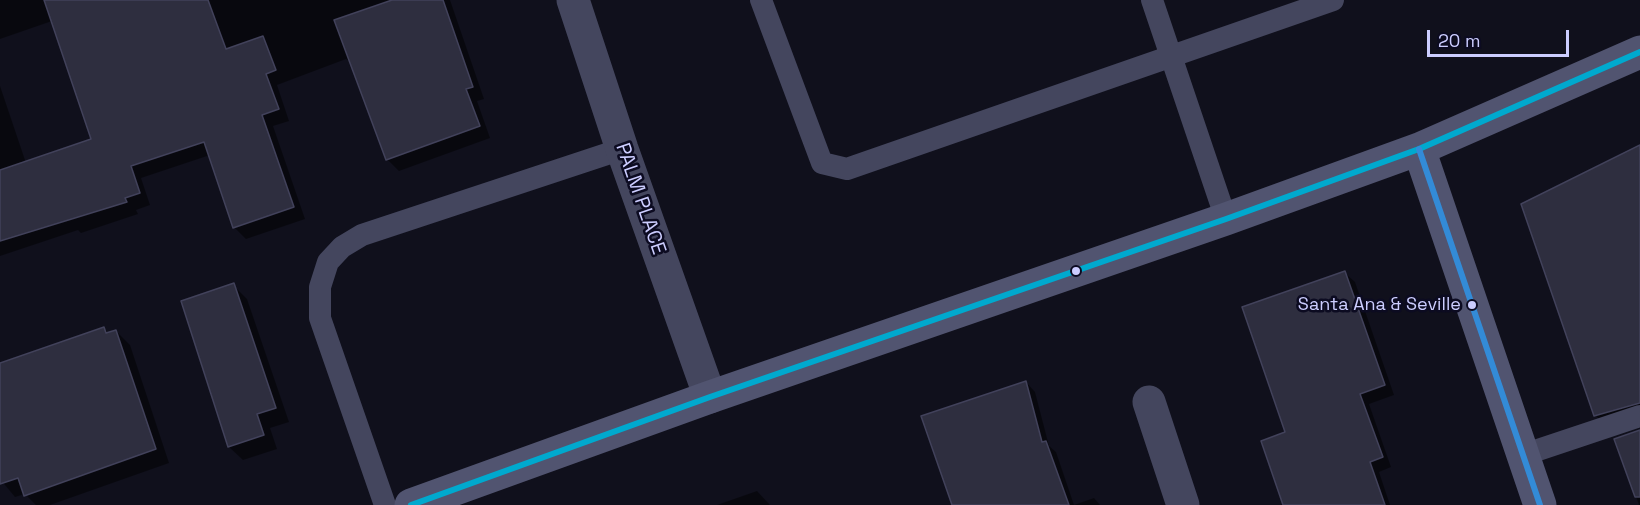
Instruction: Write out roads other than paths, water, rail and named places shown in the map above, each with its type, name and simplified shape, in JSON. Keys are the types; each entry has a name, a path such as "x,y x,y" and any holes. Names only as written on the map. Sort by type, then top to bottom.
{"street":[{"name":"PALM PLACE","path":"573,0 622,149 710,397"},
{"path":"411,505 710,397 1226,219 1419,149 1640,52"},
{"path":"1419,149 1540,505"},
{"path":"1149,402 1183,505"}],"lane":[{"path":"761,0 822,163 846,169 1334,0"},
{"path":"1152,0 1226,219"},
{"path":"385,505 320,318 320,287 328,262 342,247 362,235 622,149"},
{"path":"1523,455 1640,416"}],"place":[{"name":"Santa Ana & Seville","path":"1472,305"}]}
